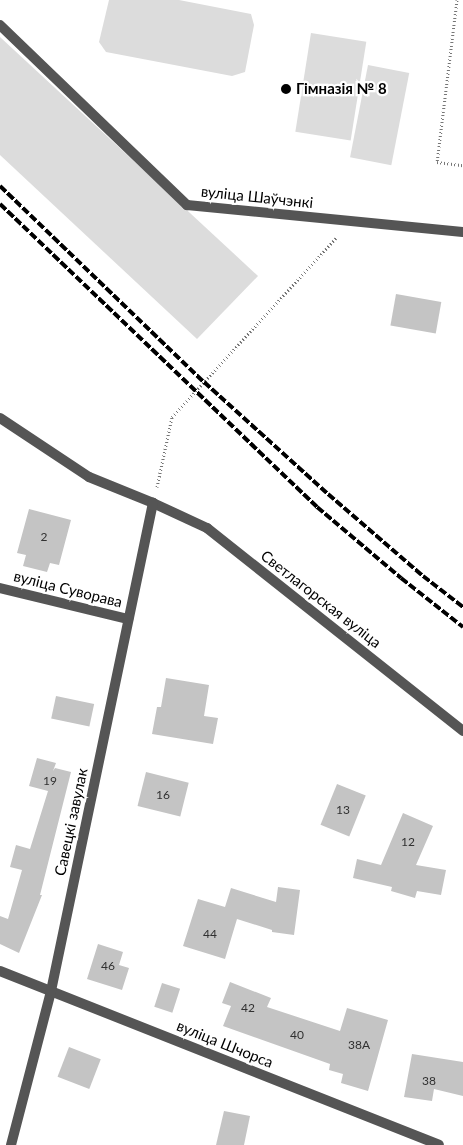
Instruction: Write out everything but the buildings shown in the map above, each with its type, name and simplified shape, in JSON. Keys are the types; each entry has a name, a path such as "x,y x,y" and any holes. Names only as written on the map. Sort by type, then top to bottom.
{"street":[{"name":"вуліца Шаўчэнкі","path":"0,25 187,205 463,232"},
{"name":"Светлагорская вуліца","path":"0,418 89,477 153,503 207,528 463,731"},
{"name":"Савецкі завулак","path":"11,1145 51,991 153,503"},
{"name":"вуліца Суворава","path":"0,588 128,619"},
{"name":"вуліца Шчорса","path":"0,971 439,1145"}],"path":[{"path":"457,0 437,162 463,164"},
{"path":"153,503 172,417 352,221"}],"shaded area":[{"path":"109,0 179,0 251,14 254,25 245,72 232,76 106,52 99,42"},
{"path":"311,33 366,42 351,141 295,132"},
{"path":"0,37 258,276 197,339 0,155"},
{"path":"368,65 409,73 391,165 350,157"}],"railway":[{"path":"0,186 204,382 328,494 423,576 463,607"},
{"path":"0,204 317,507 401,578 463,627"}],"place":[{"name":"Гімназія № 8","path":"286,89"}]}
